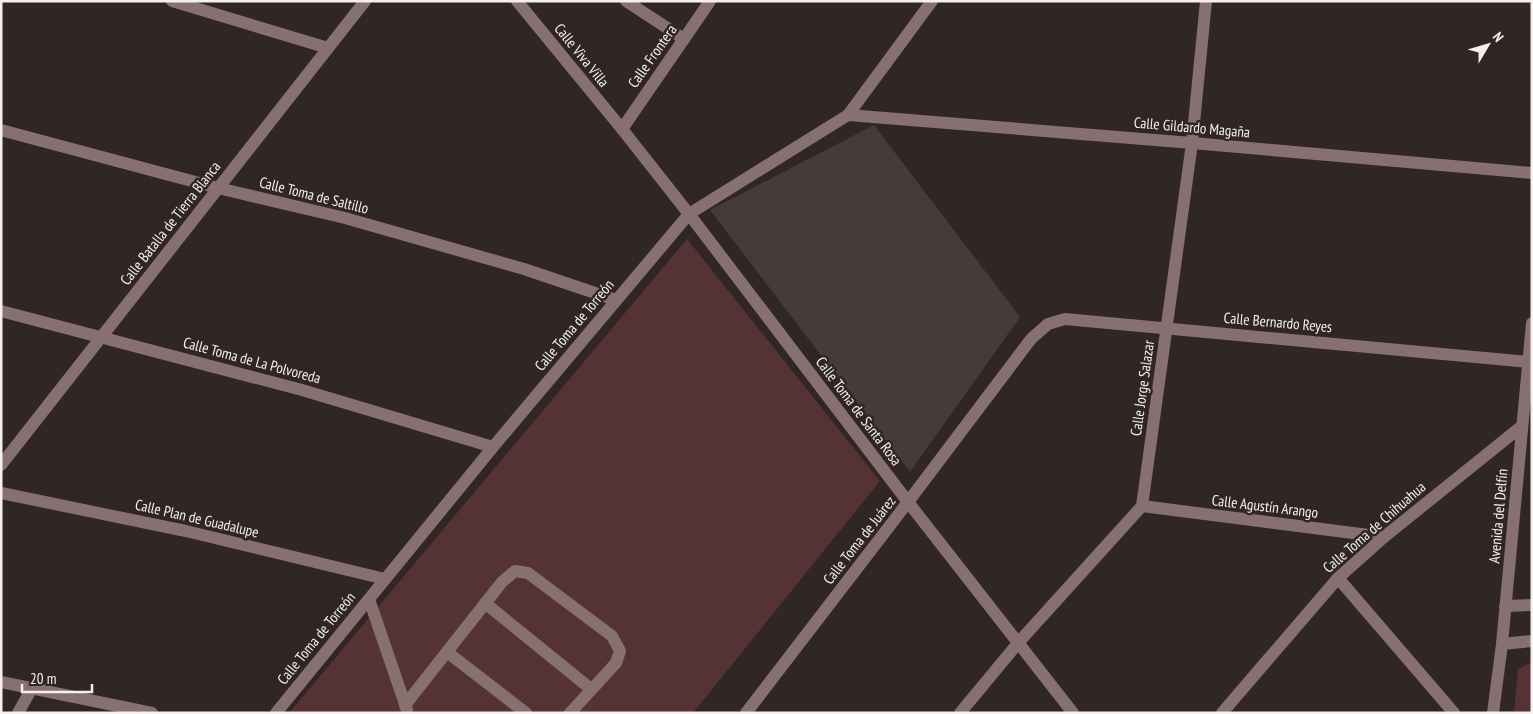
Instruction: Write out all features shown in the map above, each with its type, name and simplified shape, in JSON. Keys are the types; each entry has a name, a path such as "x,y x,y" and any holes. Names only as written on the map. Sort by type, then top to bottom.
{"street":[{"path":"172,1 328,48"},
{"name":"Calle Batalla de Tierra Blanca","path":"1,465 365,1"},
{"name":"Calle Viva Villa","path":"517,1 622,129"},
{"path":"626,1 684,39"},
{"name":"Calle Frontera","path":"622,129 710,1"},
{"name":"Calle Toma de Torreón","path":"276,713 493,447 689,214 848,115 932,1"},
{"name":"Calle Jorge Salazar","path":"1142,506 1192,143 1206,1"},
{"name":"Calle Gildardo Magaña","path":"848,115 1532,173"},
{"name":"Calle Toma de Santa Rosa","path":"622,129 908,502 1073,713"},
{"name":"Calle Toma de Saltillo","path":"1,130 218,188 345,218 524,269 616,300"},
{"name":"Calle Toma de La Polvoreda","path":"1,311 302,390 493,447"},
{"name":"Calle Bernardo Reyes","path":"1031,338 1048,324 1065,319 1528,362"},
{"name":"Avenida del Delfín","path":"1493,713 1502,644 1532,323"},
{"name":"Calle Toma de Juárez","path":"746,713 1031,338"},
{"name":"Calle Toma de Chihuahua","path":"1222,713 1338,578 1384,537 1522,426"},
{"name":"Calle Plan de Guadalupe","path":"1,493 186,531 385,579"},
{"path":"960,713 1018,643 1142,506"},
{"name":"Calle Agustín Arango","path":"1142,506 1384,537"},
{"path":"406,709 485,603 502,582 515,571 528,573 612,636 620,651 616,662 570,713"},
{"path":"1338,578 1454,713"},
{"path":"369,599 406,709"},
{"path":"485,603 591,689"},
{"path":"1505,606 1532,605"},
{"path":"1502,644 1532,641"},
{"path":"447,652 526,713"},
{"path":"1,682 152,713"},
{"path":"18,713 32,688"}],"shaded area":[{"path":"687,239 880,481 693,713 289,713"},
{"path":"1532,662 1532,713 1514,713 1518,669"}],"building":[{"path":"874,125 1020,317 910,472 710,210"}]}
